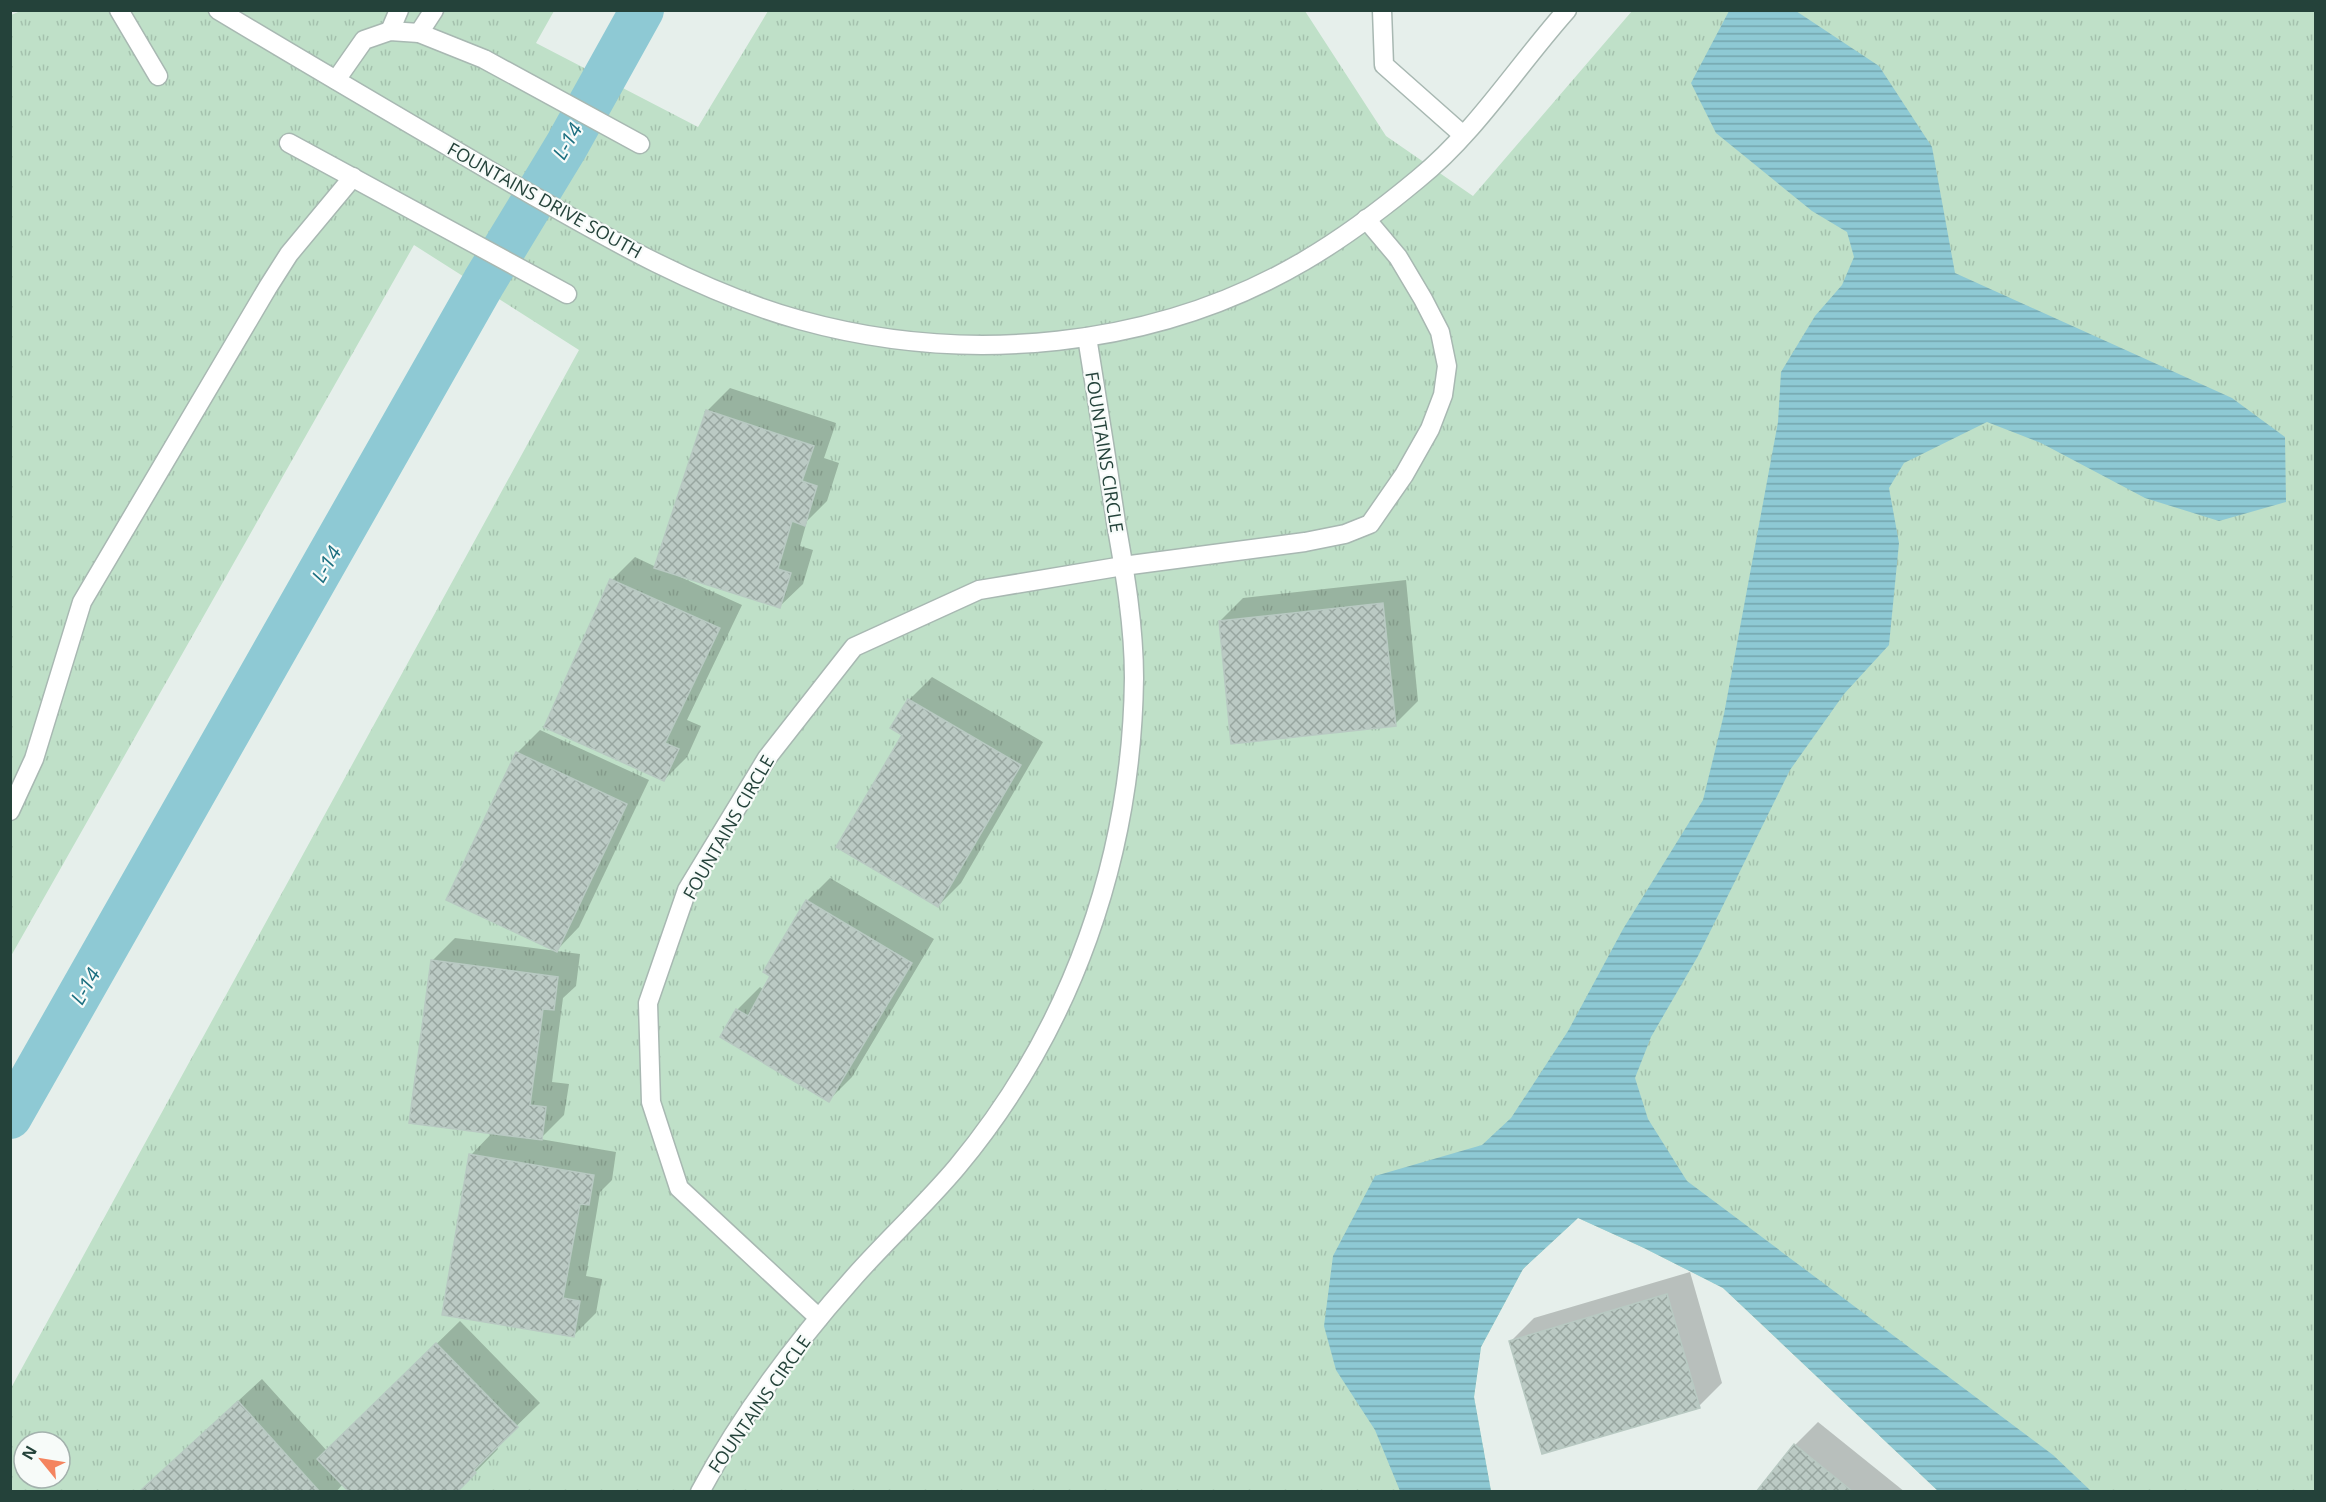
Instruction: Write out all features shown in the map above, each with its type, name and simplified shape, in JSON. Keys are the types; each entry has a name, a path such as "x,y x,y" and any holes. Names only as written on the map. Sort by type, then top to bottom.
{"street":[{"path":"119,10 158,76"},
{"name":"FOUNTAINS DRIVE SOUTH","path":"218,10 612,241 712,287 796,318 853,333 911,342 1000,346 1087,337 1137,327 1221,301 1301,263 1366,219 1421,177 1463,135 1567,10"},
{"path":"390,31 399,10"},
{"path":"419,33 434,10"},
{"path":"1382,10 1384,65 1463,135"},
{"path":"336,80 364,40 390,31 419,33 484,59 640,144"},
{"path":"289,142 567,294"},
{"path":"10,811 34,759 82,602 289,254 353,177"},
{"path":"1123,566 1346,534 1370,524 1385,505 1430,429 1443,395 1447,366 1440,332 1423,299 1398,257 1366,219"},
{"name":"FOUNTAINS CIRCLE","path":"700,1491 752,1408 819,1318 854,1276 955,1170 994,1120 1044,1040 1084,954 1119,832 1129,770 1134,675 1123,566 1087,337"},
{"name":"FOUNTAINS CIRCLE","path":"819,1318 679,1188 651,1102 648,1003 687,890 767,758 854,647 979,590 1123,566"}],"green space":[{"path":"23,10 554,11 536,43 698,127 768,11 1305,11 1386,136 1473,196 1632,11 2315,11 2315,1491 1938,1491 1723,1288 1578,1218 1523,1269 1481,1347 1474,1397 1491,1491 11,1491 11,1388 579,350 414,245 11,956 11,15"}],"water":[{"path":"1729,11 1796,11 1879,66 1932,147 1955,273 2232,398 2285,437 2286,502 2219,521 2145,498 2041,443 1987,422 1904,463 1889,488 1899,543 1889,645 1844,694 1790,770 1698,956 1651,1037 1635,1078 1648,1119 1687,1181 2053,1455 2091,1491 1938,1491 1723,1288 1578,1218 1523,1269 1481,1347 1474,1397 1491,1491 1400,1491 1375,1430 1336,1370 1324,1326 1333,1256 1375,1176 1482,1145 1511,1118 1568,1031 1623,929 1703,800 1724,714 1778,422 1781,372 1815,316 1842,285 1854,257 1847,232 1812,211 1716,133 1691,83"}],"building":[{"path":"706,410 814,446 802,481 817,486 805,526 792,521 778,569 791,573 780,608 654,568"},
{"path":"610,579 720,628 665,743 679,749 664,781 544,727"},
{"path":"1383,603 1396,726 1231,744 1219,621"},
{"path":"908,699 1021,765 938,907 836,847 902,735 890,728"},
{"path":"516,752 627,804 557,952 446,900"},
{"path":"806,900 912,963 829,1102 720,1037 736,1009 748,1016 770,976 763,972"},
{"path":"431,960 558,977 554,1010 543,1009 530,1105 546,1107 542,1140 409,1123"},
{"path":"469,1154 594,1175 589,1205 580,1204 563,1298 580,1301 574,1337 442,1315"},
{"path":"1667,1294 1700,1408 1542,1454 1509,1341"},
{"path":"436,1343 518,1427 474,1470 476,1473 457,1492 349,1492 317,1459"},
{"path":"238,1401 320,1492 139,1492"},
{"path":"1794,1444 1853,1492 1756,1492"}],"waterway":[{"name":"L-14","path":"10,1117 484,282 567,145 642,10"}]}
